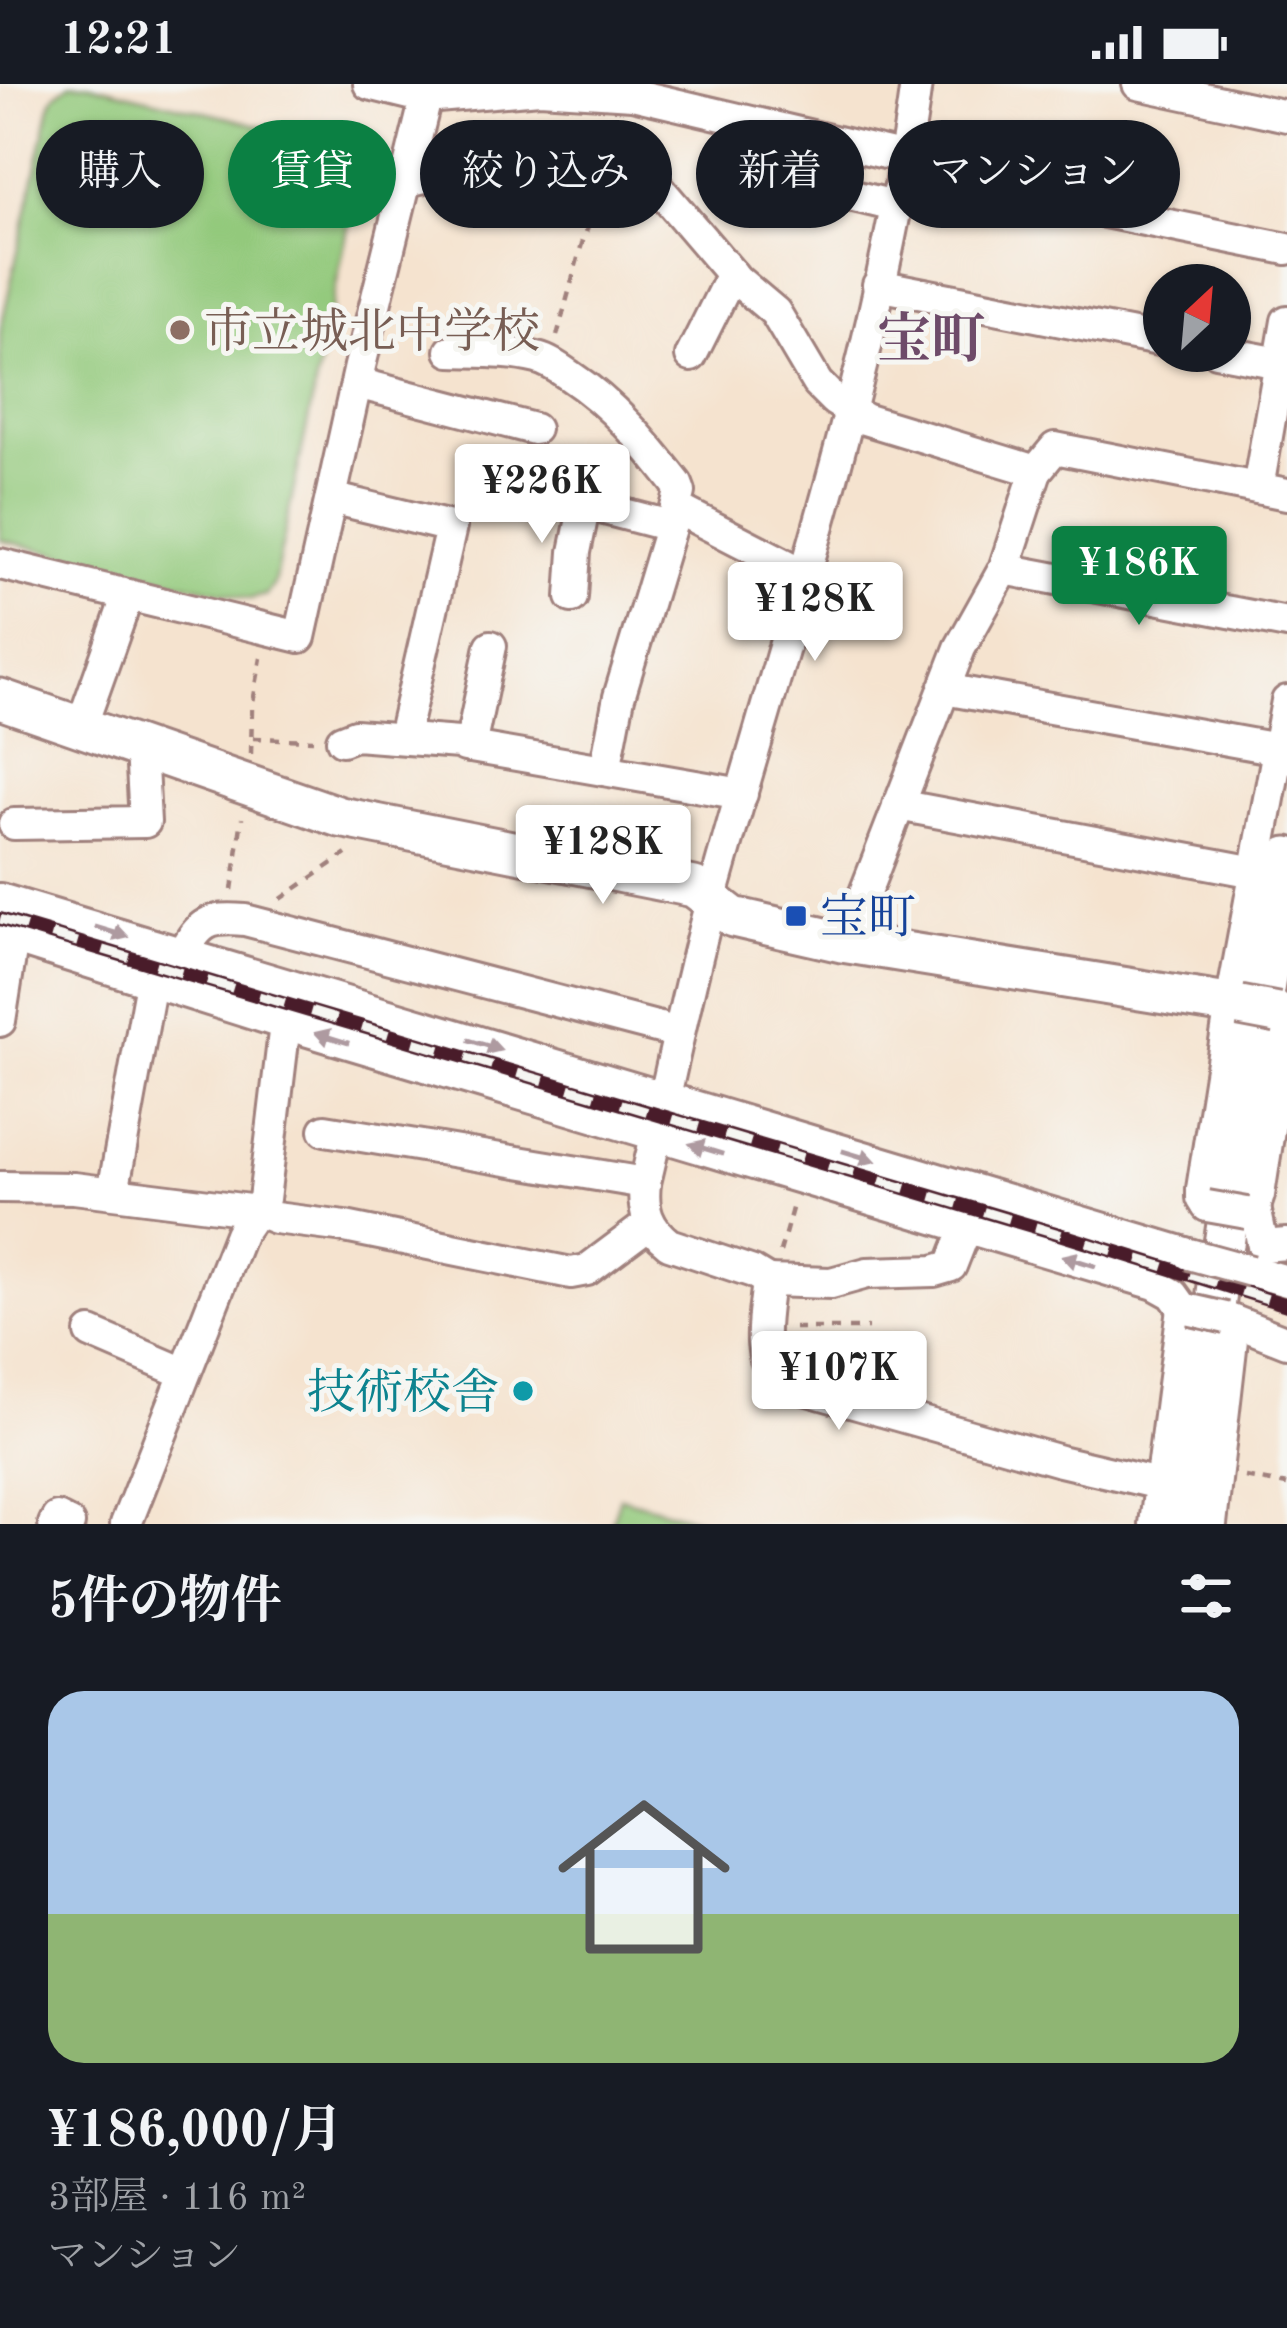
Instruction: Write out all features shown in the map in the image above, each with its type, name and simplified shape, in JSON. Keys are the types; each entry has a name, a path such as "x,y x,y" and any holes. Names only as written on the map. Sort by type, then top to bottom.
{"street":[{"path":"368,84 426,98 584,87 632,94 888,160"},
{"path":"911,120 916,84"},
{"path":"1138,84 1287,116"},
{"path":"0,563 300,637 426,98"},
{"path":"406,181 420,178"},
{"path":"672,204 732,274 775,312 834,400 864,419 1036,471"},
{"path":"1180,225 1287,249"},
{"path":"890,228 852,410 711,900 645,1183 643,1209 669,1244 768,1281 831,1283 867,1273 934,1271 951,1266 966,1228"},
{"path":"691,356 732,274"},
{"path":"878,285 1143,337"},
{"path":"842,942 960,649 1004,568 1036,471 1054,448 1272,491 1287,322"},
{"path":"451,351 504,353 551,363 595,392 642,439 680,492 619,697 604,770"},
{"path":"1251,359 1283,367"},
{"path":"357,383 534,429"},
{"path":"331,498 452,526 403,737"},
{"path":"572,597 578,502 673,517 806,575"},
{"path":"1004,568 1287,623"},
{"path":"81,727 128,595"},
{"path":"470,747 491,646"},
{"path":"944,688 1278,749"},
{"path":"0,699 340,818 694,887 733,917 842,942 1268,1010"},
{"path":"1186,1524 1209,1336 1264,984 1278,749 1287,701"},
{"path":"342,740 355,735 459,743 742,794"},
{"path":"14,824 146,821 141,748"},
{"path":"898,805 1271,865"},
{"path":"1271,865 1268,1010 1251,1210 1262,1246 1287,1244"},
{"path":"0,899 1287,1281"},
{"path":"183,954 194,933 208,922 245,920 679,1033"},
{"path":"0,1021 7,936 1155,1284 1187,1309 1287,1342"},
{"path":"113,1192 151,982"},
{"path":"1251,1210 1207,1207 1202,1189 1268,1010"},
{"path":"126,1524 240,1234 264,1199 285,1024"},
{"path":"325,1130 645,1183"},
{"path":"0,1187 74,1188 257,1211 571,1273 587,1270 650,1223"},
{"path":"768,1281 764,1360 783,1383 1159,1484"},
{"path":"1154,1524 1187,1309"},
{"path":"1211,1524 1230,1320"},
{"path":"91,1333 184,1373"},
{"path":"54,1524 57,1518 69,1524"}],"path":[{"path":"551,363 588,228"},
{"path":"253,738 342,740"},
{"path":"768,1281 775,1271 797,1188"},
{"path":"764,1328 868,1328"},
{"path":"1228,1474 1287,1485"}],"green space":[{"name":"市立城北中学校","path":"70,84 89,84 238,120 228,120 228,228 348,228 274,584 266,595 250,599 0,540 0,332 36,169 36,228 204,228 204,120 47,120 55,95"},
{"path":"620,1497 713,1524 611,1524"}],"railway":[{"path":"0,919 1287,1305"}],"place":[{"name":"市立城北中学校","path":"180,330"},
{"name":"宝町","path":"796,916"},
{"name":"技術校舎","path":"523,1391"}],"district":[{"name":"宝町","path":"931,338"}]}
